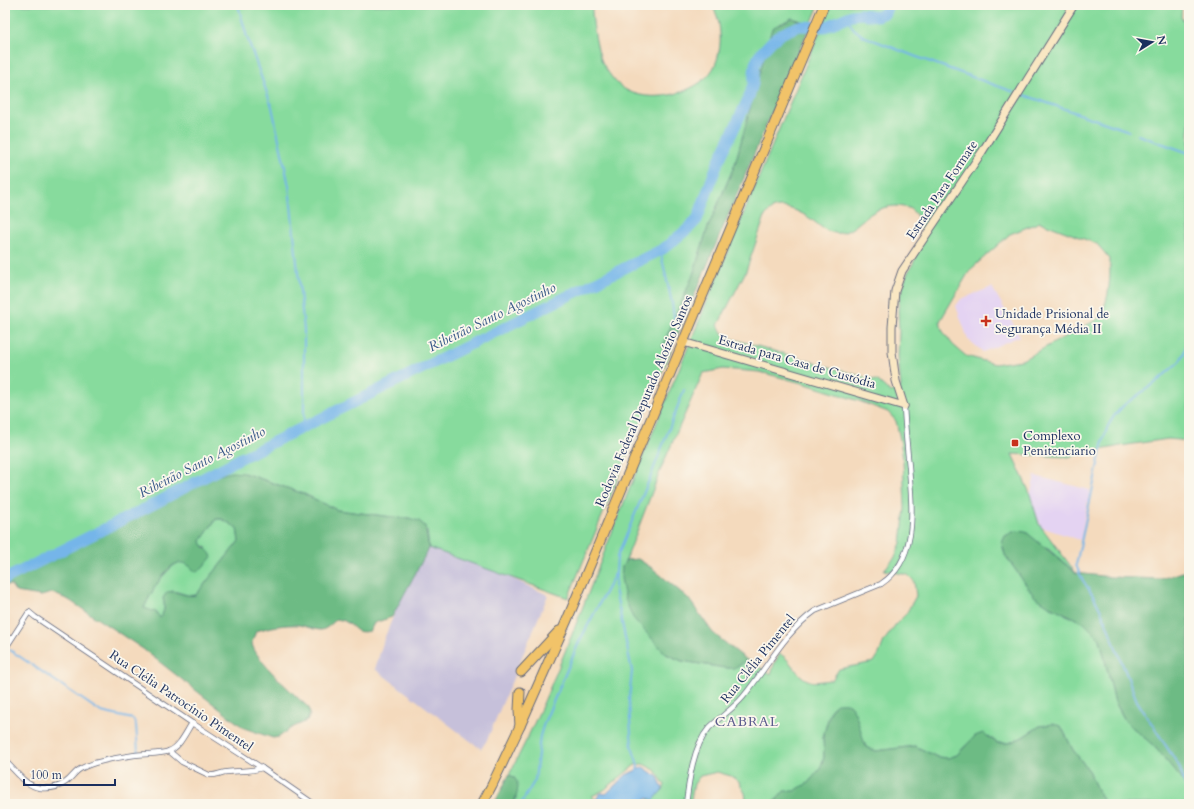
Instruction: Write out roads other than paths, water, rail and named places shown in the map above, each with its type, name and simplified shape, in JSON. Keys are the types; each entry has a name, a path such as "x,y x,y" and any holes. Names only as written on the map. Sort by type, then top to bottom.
{"highway":[{"name":"Rodovia Federal Deputado Aloízio Santos","path":"482,804 520,726 567,620 824,5"},
{"path":"521,672 551,641 567,620"},
{"path":"520,692 520,726"}],"street":[{"name":"Estrada Para Formate","path":"904,406 896,382 892,352 895,291 902,271 982,152 1074,5"},
{"name":"Estrada para Casa de Custódia","path":"683,342 904,406"},
{"name":"Rua Clélia Pimentel","path":"686,804 699,742 710,727 731,710 743,697 792,631 815,611 881,584 898,569 912,526 912,497 904,406"},
{"name":"Rua Clélia Patrocínio Pimentel","path":"5,649 29,612 314,804"},
{"path":"5,761 25,782 39,788 61,785 67,782 82,768 93,764 135,755 169,751 179,742 192,723"},
{"path":"169,751 178,760 214,776 225,772 248,771 262,768"}],"water":[{"path":"643,767 658,777 663,789 654,800 648,798 640,804 600,804 596,799 601,793 606,794 626,775"}],"waterway":[{"path":"238,5 247,37 272,107 289,186 304,330 304,427"},
{"name":"Ribeirão Santo Agostinho","path":"5,579 158,502 239,459 663,249 697,220 717,165 749,97 753,84 755,64 760,54 773,40 783,33 799,26 825,27 852,15 860,14 878,16 885,13 888,5"},
{"path":"846,18 854,29 863,36 1014,92"},
{"path":"1024,95 1129,131"},
{"path":"1138,135 1189,153"},
{"path":"660,250 672,303 675,325"},
{"path":"1189,333 1184,353 1180,361 1155,383 1124,405 1114,416 1108,426 1103,441 1076,565 1082,579 1094,597 1103,615 1137,701 1179,766 1189,797"},
{"path":"637,771 638,765 632,747 630,720 629,699 632,671 615,589 617,557 650,478 684,390"},
{"path":"521,804 535,780 540,736 544,723 579,642 615,574"},
{"path":"10,650 101,712 133,719 136,725 138,752"}],"place":[{"name":"Unidade Prisional de Segurança Média II","path":"986,321"},
{"name":"Complexo Penitenciario","path":"1015,443"}],"district":[{"name":"CABRAL","path":"747,721"}]}
